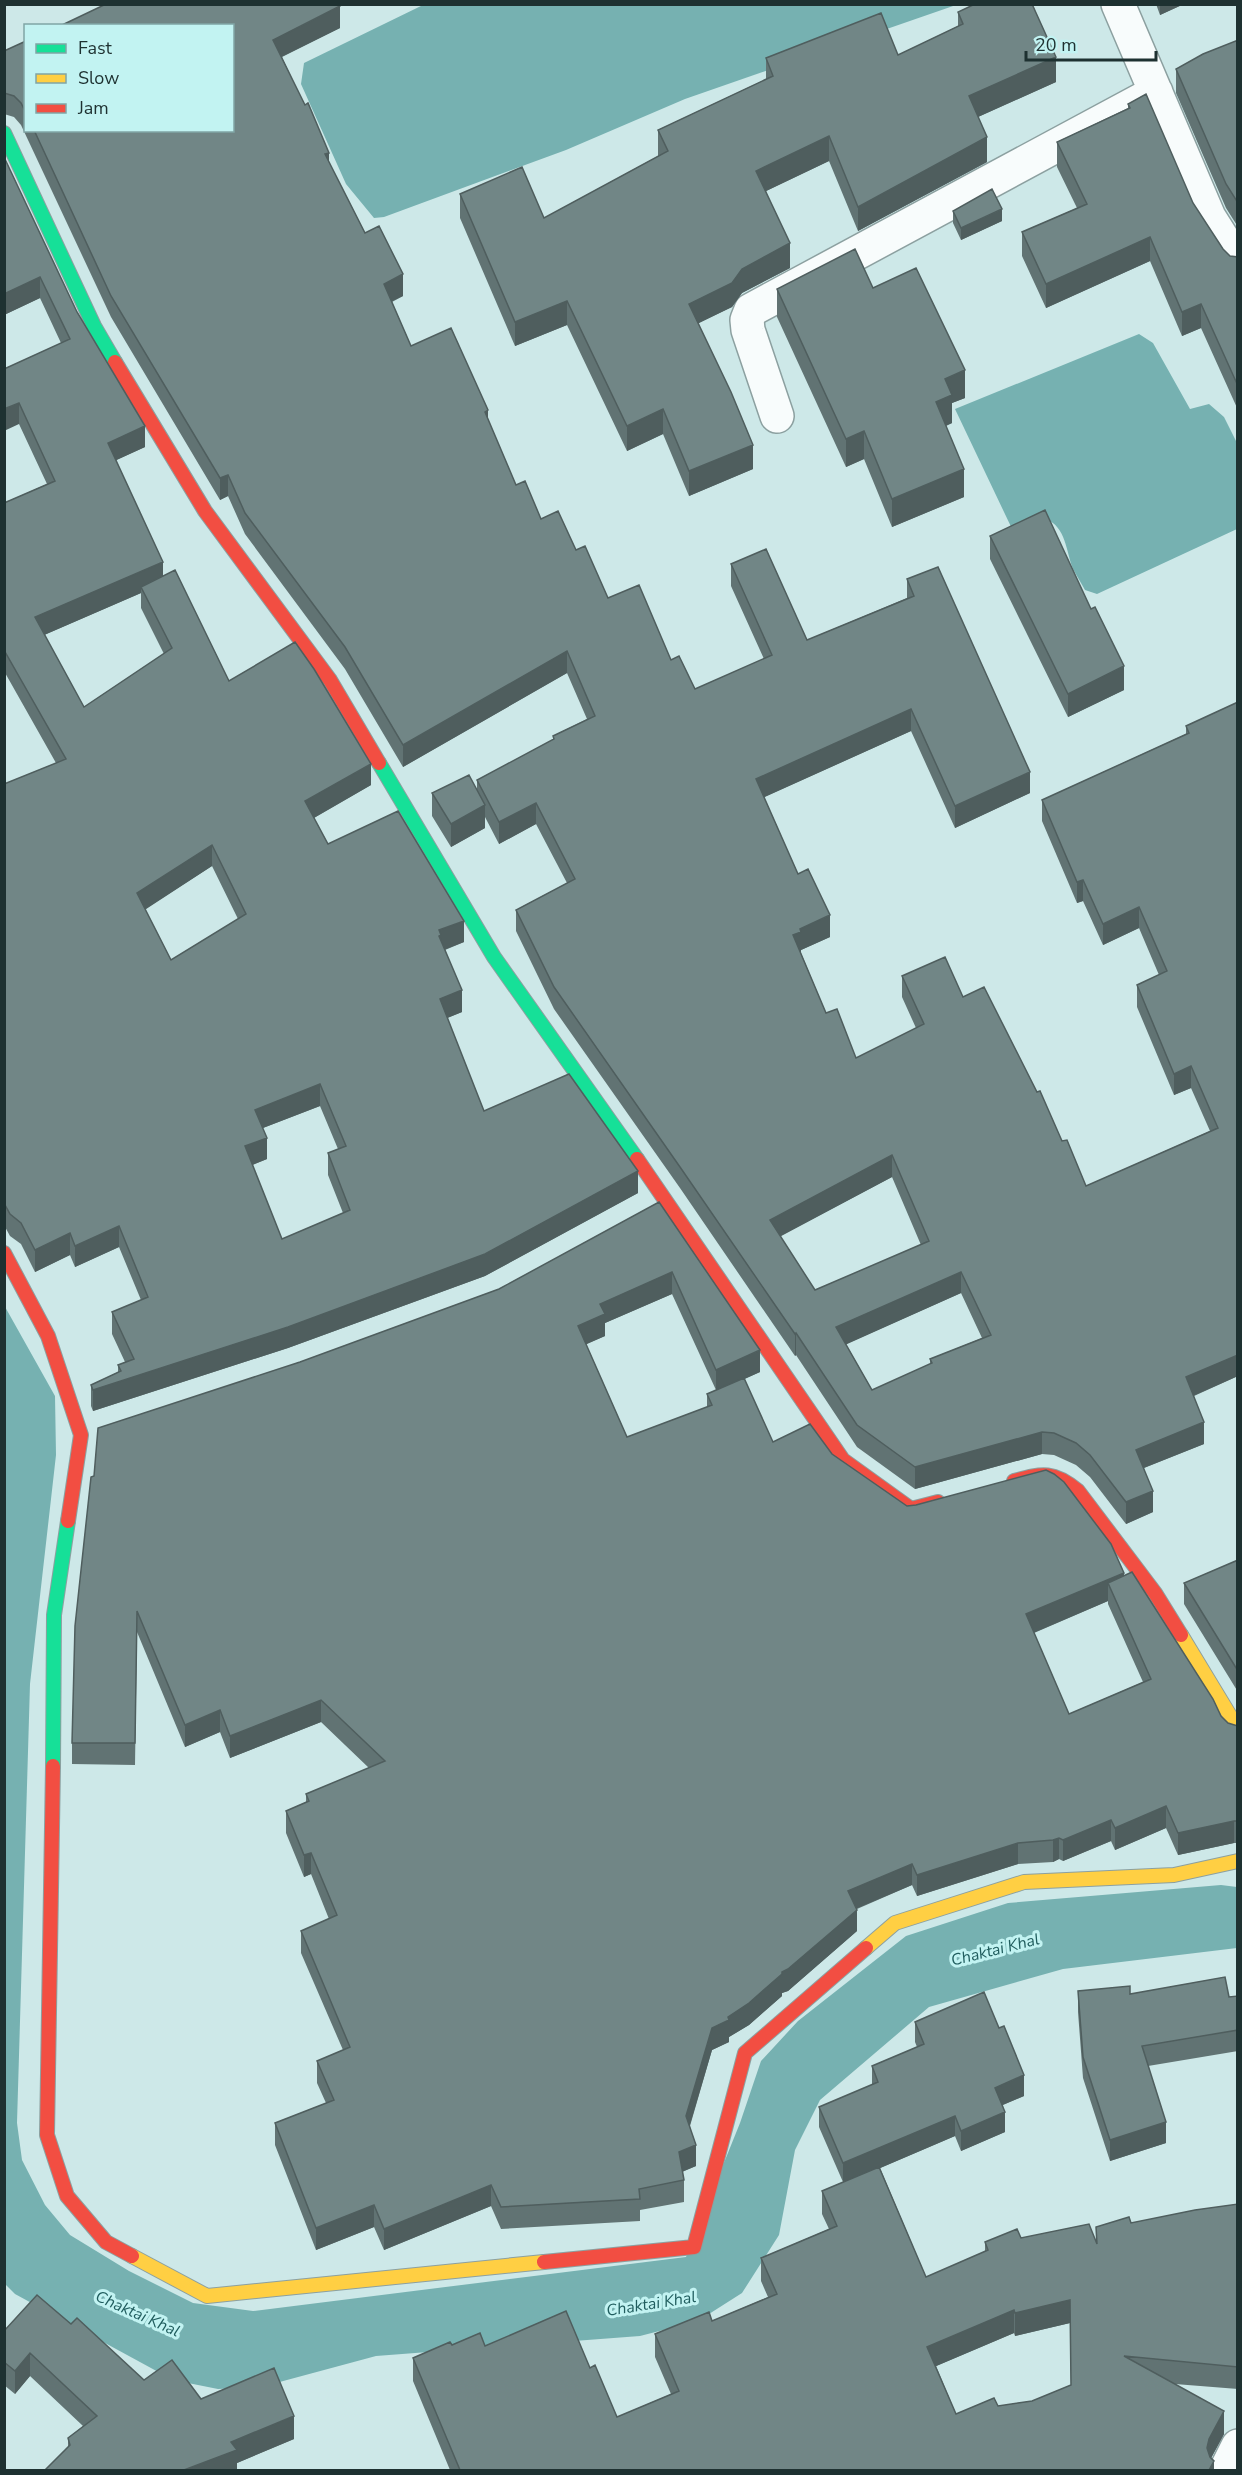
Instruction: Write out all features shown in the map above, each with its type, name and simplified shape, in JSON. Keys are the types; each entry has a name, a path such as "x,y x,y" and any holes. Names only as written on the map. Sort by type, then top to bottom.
{"street":[{"path":"1118,4 1209,217 1238,263"},
{"path":"777,416 748,330 747,320 751,310 1162,106"},
{"path":"4,133 94,326 205,511 330,680 494,957 665,1199 843,1460 911,1509 956,1497"},
{"path":"634,1216 665,1199"},
{"path":"4,1253 48,1336 81,1435 54,1614 52,1902 46,2135 67,2196 106,2242 207,2296 694,2247 745,2053 895,1923 1024,1882 1173,1875 1238,1861"},
{"path":"81,1435 114,1424"},
{"path":"1002,1485 1047,1472 1064,1479 1078,1491 1155,1593 1238,1729"},
{"path":"1226,2470 1238,2446"}],"water":[{"path":"423,5 956,5 685,99 566,150 384,217 374,218 346,184 301,84 304,63"},
{"path":"1139,334 1153,343 1190,409 1209,404 1224,417 1237,443 1237,529 1097,594 1085,590 1073,569 1064,540 1053,523 1046,519 1014,533 955,409"},
{"name":"Chaktai Khal","path":"4,1305 55,1396 56,1455 30,1684 17,2123 22,2160 45,2205 70,2235 129,2271 193,2303 253,2311 686,2257 740,2123 761,2061 798,2021 906,1936 1008,1903 1221,1885 1237,1887 1237,1948 1063,1969 929,2007 820,2100 795,2150 779,2235 742,2293 698,2321 640,2336 376,2356 261,2387 218,2389 173,2380 15,2294 5,2284"}],"building":[{"path":"106,4 339,4 340,6 273,40 305,105 308,103 329,153 325,154 365,233 379,226 403,274 384,284 411,346 451,328 488,410 485,412 516,485 525,481 541,519 558,511 576,550 585,546 608,598 639,585 671,660 679,656 695,689 772,655 731,564 766,549 807,640 914,596 907,579 938,567 1030,772 955,806 911,709 756,779 798,874 808,869 830,915 800,929 801,932 793,935 826,1013 837,1009 856,1058 924,1024 902,976 945,957 963,997 984,987 1037,1092 1040,1091 1062,1141 1067,1140 1086,1186 1218,1128 1191,1066 1174,1074 1137,985 1167,971 1139,907 1103,924 1083,880 1077,882 1042,800 1189,733 1186,726 1238,702 1238,1355 1186,1377 1204,1422 1136,1450 1153,1491 1126,1502 1090,1455 1076,1443 1054,1433 1042,1432 915,1467 857,1425 796,1333 554,987 516,910 575,879 536,803 499,822 477,780 554,739 553,736 595,716 567,651 403,745 345,647 245,513 228,475 220,478 111,296 35,132 234,132 234,24 64,24","holes":["892,1155 929,1241 815,1290 770,1220","961,1272 991,1335 930,1359 932,1363 872,1390 836,1327"]},
{"path":"975,4 1032,4 1056,57 969,96 987,137 858,207 829,136 756,171 790,243 742,269 732,283 689,304 731,392 753,445 689,471 663,409 627,426 567,301 515,322 460,194 522,167 544,218 668,151 658,130 773,76 766,58 881,13 898,55 963,24 958,12"},
{"path":"1238,40 1238,203 1226,184 1176,69 1203,54"},
{"path":"24,42 24,109 14,96 4,93 4,51"},
{"path":"1146,94 1193,203 1223,249 1230,256 1238,257 1238,386 1201,304 1182,312 1150,237 1046,284 1022,232 1087,204 1057,142 1130,108 1128,104"},
{"path":"4,157 77,312 145,426 108,443 163,562 35,617 84,707 172,648 141,587 175,570 229,681 295,642 314,669 371,764 305,801 328,844 398,811 464,921 439,930 441,935 439,936 462,990 440,999 484,1111 569,1074 638,1171 485,1254 288,1327 93,1390 91,1385 121,1371 118,1365 134,1359 112,1312 148,1297 119,1226 75,1246 70,1233 35,1250 21,1223 10,1214 4,1203 4,784 66,759 4,650 4,503 55,481 19,403 4,409 4,369 70,339 40,277 4,294","holes":["212,845 246,914 171,960 137,893","320,1084 346,1146 328,1153 350,1210 282,1239 245,1146 267,1138 255,1110"]},
{"path":"992,189 1002,209 961,228 953,211"},
{"path":"855,249 873,288 916,268 965,370 945,379 952,395 936,402 964,469 892,499 864,431 846,439 777,289"},
{"path":"1045,510 1091,609 1095,607 1124,666 1068,694 990,536"},
{"path":"469,775 485,805 451,824 432,793"},
{"path":"659,1202 760,1350 716,1370 672,1272 600,1304 605,1314 578,1326 627,1437 712,1405 707,1394 744,1378 773,1442 810,1424 832,1454 907,1506 1046,1470 1054,1474 1064,1482 1111,1544 1124,1573 1026,1614 1069,1714 1151,1679 1108,1583 1132,1572 1213,1699 1221,1716 1228,1723 1238,1726 1238,1821 1178,1833 1166,1806 1115,1828 1111,1820 1063,1840 1059,1838 1018,1843 917,1875 912,1864 848,1891 857,1910 782,1972 749,2003 728,2017 729,2020 712,2028 686,2116 696,2145 679,2152 684,2180 639,2189 640,2199 501,2207 491,2185 384,2229 374,2205 316,2228 275,2123 334,2100 317,2061 350,2047 301,1931 337,1915 311,1853 304,1855 286,1811 309,1801 306,1794 385,1761 321,1700 230,1736 220,1710 185,1725 137,1611 135,1743 72,1743 75,1626 98,1428 300,1362 499,1289"},
{"path":"1238,1560 1238,1671 1184,1583"},
{"path":"1225,1977 1229,1997 1238,1996 1238,2030 1142,2046 1166,2122 1110,2140 1083,2057 1078,1991 1130,1986 1130,1994"},
{"path":"984,1992 999,2028 1004,2026 1024,2075 995,2088 1005,2112 961,2131 955,2116 843,2163 819,2107 878,2082 872,2066 924,2044 915,2022"},
{"path":"879,2167 926,2277 988,2250 985,2242 1017,2229 1021,2238 1089,2224 1097,2244 1096,2227 1129,2217 1131,2223 1238,2204 1238,2367 1124,2356 1224,2411 1209,2439 1207,2448 1214,2461 1209,2470 460,2470 413,2358 450,2342 452,2345 480,2333 485,2346 566,2311 590,2368 595,2365 617,2417 679,2391 655,2334 709,2312 712,2321 777,2294 761,2258 837,2226 822,2191","holes":["1070,2300 1071,2385 1032,2401 998,2406 994,2398 956,2414 927,2347 1014,2310 1015,2313"]},
{"path":"37,2295 71,2324 77,2318 144,2380 172,2360 201,2399 274,2368 294,2416 231,2442 237,2450 184,2470 45,2470 70,2445 68,2438 97,2416 30,2353 15,2371 4,2362 4,2331"}],"traffic: fast":[{"path":"4,133 94,326 115,362"},
{"path":"379,763 494,957 637,1159"},
{"path":"53,1766 54,1615 68,1521"}],"traffic: slow":[{"path":"1181,1635 1238,1729"},
{"path":"866,1948 895,1923 1024,1882 1174,1875 1238,1861"},
{"path":"132,2256 207,2296 544,2262"}],"traffic: jam":[{"path":"115,362 205,511 330,680 379,763"},
{"path":"637,1159 843,1460 911,1509 938,1502"},
{"path":"4,1253 48,1336 81,1435 68,1521"},
{"path":"1014,1481 1041,1475 1055,1477 1070,1484 1078,1491 1155,1593 1181,1635"},
{"path":"53,1766 47,2135 67,2196 106,2242 132,2256"},
{"path":"544,2262 694,2247 745,2053 866,1948"}]}
